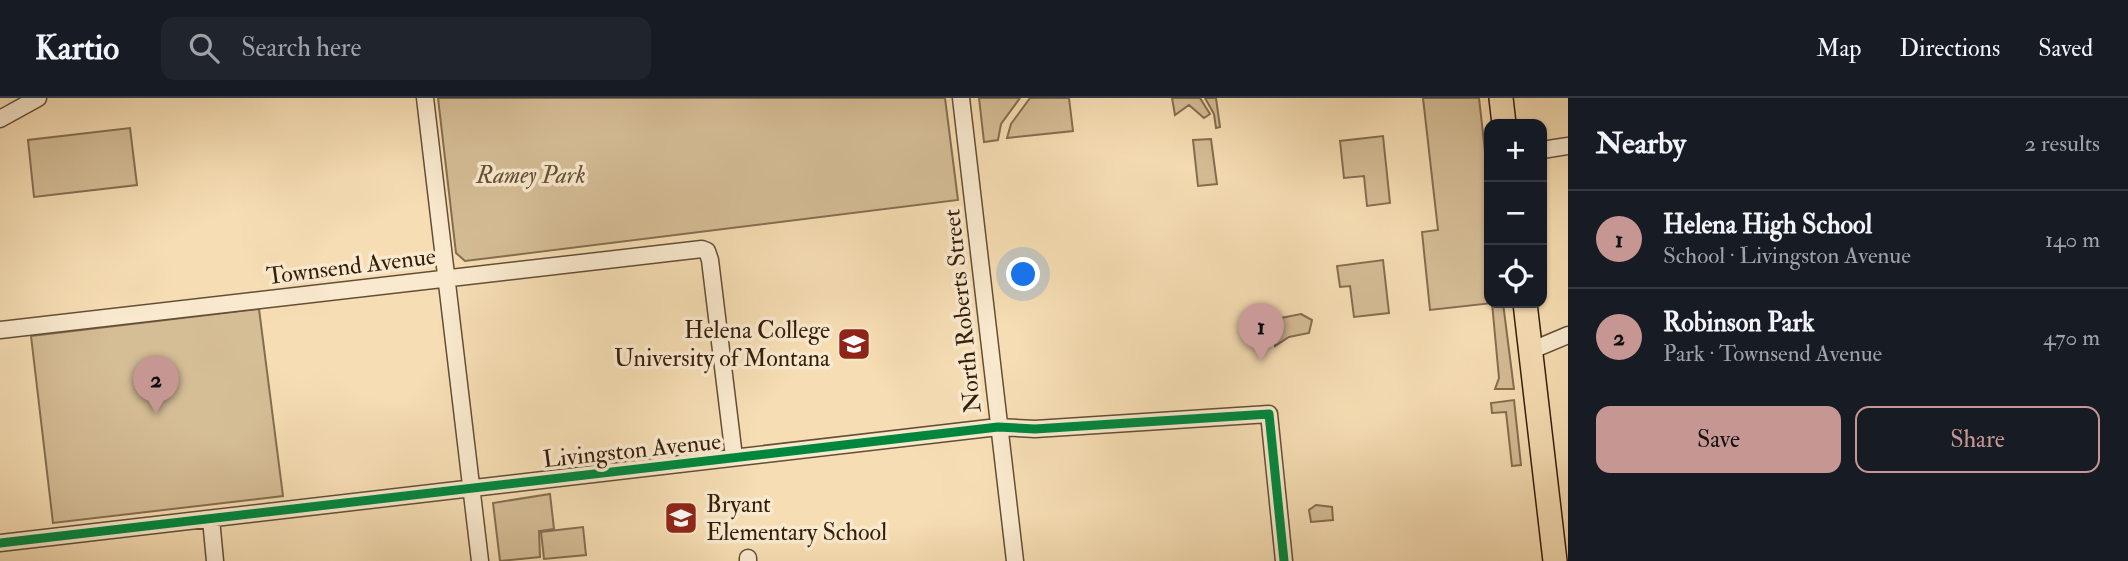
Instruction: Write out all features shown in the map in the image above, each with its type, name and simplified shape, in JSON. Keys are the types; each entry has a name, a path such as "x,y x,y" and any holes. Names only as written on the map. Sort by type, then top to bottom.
{"highway":[{"path":"1501,98 1503,119"},
{"path":"1526,308 1555,561"}],"street":[{"path":"0,119 38,98"},
{"path":"425,98 480,561"},
{"name":"North Roberts Street","path":"961,98 1015,561"},
{"path":"1547,149 1568,146"},
{"name":"Townsend Avenue","path":"0,330 696,249 707,251 734,457"},
{"path":"1530,351 1568,335"},
{"name":"Livingston Avenue","path":"0,542 998,427 1035,429 1269,414 1284,561"},
{"path":"211,519 215,561"}],"green space":[{"name":"Ramey Park","path":"438,98 945,98 958,200 465,261 456,253"},
{"path":"979,98 1020,98 1001,124 998,140 984,142"},
{"path":"1030,98 1069,98 1073,131 1007,138 1011,124"},
{"path":"1172,98 1200,98 1210,114 1204,118 1189,105 1175,115"},
{"path":"1205,98 1216,98 1220,127 1216,128 1214,114"},
{"path":"1423,98 1479,98 1484,142 1484,304 1430,310 1422,232 1438,230"},
{"path":"130,128 137,185 34,197 28,140"},
{"path":"1383,136 1390,203 1367,206 1364,176 1344,178 1340,141"},
{"path":"1211,139 1217,184 1198,186 1193,140"},
{"path":"1383,260 1389,313 1354,317 1350,286 1340,287 1337,266"},
{"path":"1492,308 1504,308 1514,389 1495,389 1499,378"},
{"path":"259,309 283,496 53,523 31,336"},
{"path":"1301,314 1312,320 1309,333 1289,337 1275,346 1272,328 1276,319"},
{"path":"1514,400 1521,465 1512,466 1506,412 1492,413 1491,403"},
{"path":"550,494 554,529 539,531 540,557 500,561 493,503"},
{"path":"1316,505 1332,507 1333,520 1311,522 1309,510"},
{"path":"583,527 586,555 544,559 541,532"}],"cycle path":[{"path":"0,543 998,427 1035,429 1269,414 1284,561"}],"place":[{"name":"Helena College University of Montana","path":"854,344"},
{"name":"Helena High School","path":"1261,361"},
{"name":"Robinson Park","path":"156,414"},
{"name":"Bryant Elementary School","path":"681,518"}]}
